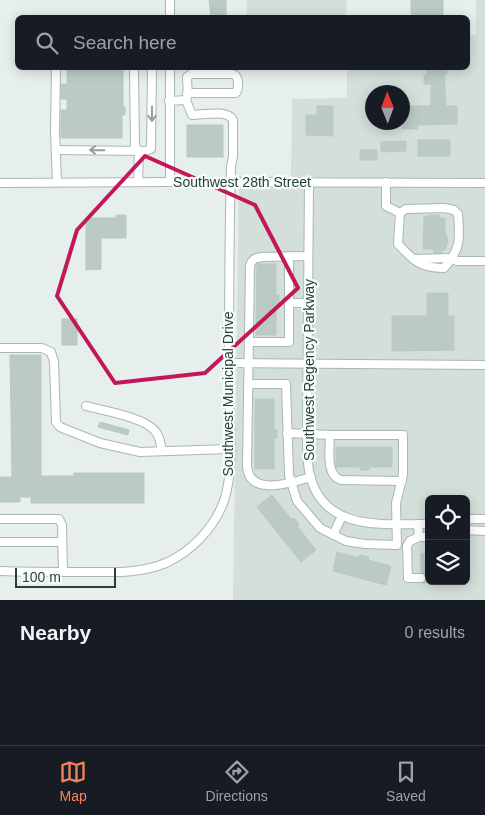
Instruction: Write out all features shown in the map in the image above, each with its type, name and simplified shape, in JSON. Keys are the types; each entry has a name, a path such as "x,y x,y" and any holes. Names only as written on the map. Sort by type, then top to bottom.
{"street":[{"path":"170,0 170,15"},
{"path":"56,70 58,182"},
{"path":"134,70 135,146 139,151 138,182"},
{"path":"56,150 139,151 151,149 152,70"},
{"path":"170,70 170,182"},
{"path":"170,101 187,97 236,93 238,80 232,74 191,74 187,77 187,97"},
{"name":"Southwest Municipal Drive","path":"0,572 140,571 167,562 193,546 210,526 224,500 228,482 229,449 230,182 233,156 233,120 226,114 192,115 187,97"},
{"name":"Southwest Regency Parkway","path":"309,182 307,433 308,461 311,477 317,492 325,504 342,516 365,523 425,524"},
{"path":"386,182 386,206 400,213"},
{"name":"Southwest 28th Street","path":"0,183 386,182 485,184"},
{"path":"400,213 406,209 444,208 454,210 458,214 459,228 458,248 452,258"},
{"path":"400,213 398,244 412,259 452,258 457,261 485,261"},
{"path":"250,342 289,342 289,256"},
{"path":"308,256 256,258 250,266 247,473 250,479 255,482 277,486 311,477"},
{"path":"289,303 308,303"},
{"path":"0,348 42,348 50,352 54,362 56,422 60,427 100,443 140,452 229,449"},
{"path":"229,363 485,365"},
{"path":"248,384 286,384 287,433 288,464 290,484 306,513 320,528 346,541 365,544 397,545 396,503 402,481 404,435 287,433"},
{"path":"86,406 145,423 156,431 162,451"},
{"path":"330,435 331,467 335,478 341,480 402,481"},
{"path":"333,535 342,516"},
{"path":"0,519 59,519 62,525 63,572"},
{"path":"470,520 485,519"},
{"path":"418,524 419,537"},
{"path":"470,530 485,531"},
{"path":"421,578 408,578 407,546 410,541 419,537 425,538"},
{"path":"0,542 62,542"}],"highlighted area":[{"path":"145,156 255,205 298,288 205,373 115,383 57,296 77,230"}],"shaded area":[{"path":"247,0 347,0 346,15 246,15"},
{"path":"476,0 485,0 485,600 233,600 239,176 291,177 292,99 347,98 347,70 470,70 470,35 476,35"}],"building":[{"path":"209,0 226,0 226,15 211,15"},
{"path":"411,0 443,0 443,15 411,15"},
{"path":"67,70 123,70 123,107 125,107 125,115 122,115 122,138 61,138 61,110 67,110 67,99 61,99 61,84 67,84"},
{"path":"427,70 446,70 447,74 444,74 446,106 457,106 457,124 417,125 418,129 410,129 410,106 431,106 431,84 424,84 424,75 427,75"},
{"path":"317,106 333,106 333,136 306,135 306,115 317,115"},
{"path":"187,125 223,125 223,157 187,157"},
{"path":"418,140 450,140 450,156 418,156"},
{"path":"406,141 406,151 381,152 381,142"},
{"path":"360,150 377,150 377,160 360,160"},
{"path":"116,215 126,215 126,238 101,238 101,269 86,270 86,218 116,218"},
{"path":"428,215 439,215 439,218 445,218 445,232 448,241 442,253 434,253 432,249 423,249 424,217 428,217"},
{"path":"257,264 276,264 276,295 279,295 279,304 276,304 276,335 256,335"},
{"path":"427,293 448,293 448,316 454,316 454,350 392,351 392,316 427,316"},
{"path":"62,319 77,319 77,345 62,345"},
{"path":"10,355 41,355 41,476 74,476 74,473 144,473 144,503 31,503 31,497 20,497 20,502 0,502 0,477 12,477"},
{"path":"255,399 274,399 274,429 277,430 277,438 274,438 274,469 255,469"},
{"path":"100,422 129,430 128,435 98,427"},
{"path":"336,447 392,447 392,467 369,467 369,470 360,470 360,467 336,467"},
{"path":"272,495 291,519 294,518 299,524 297,526 316,550 301,562 257,507"},
{"path":"337,552 359,558 360,555 369,557 368,560 391,566 386,585 333,571"},
{"path":"421,554 425,554 425,575 421,572"}]}
